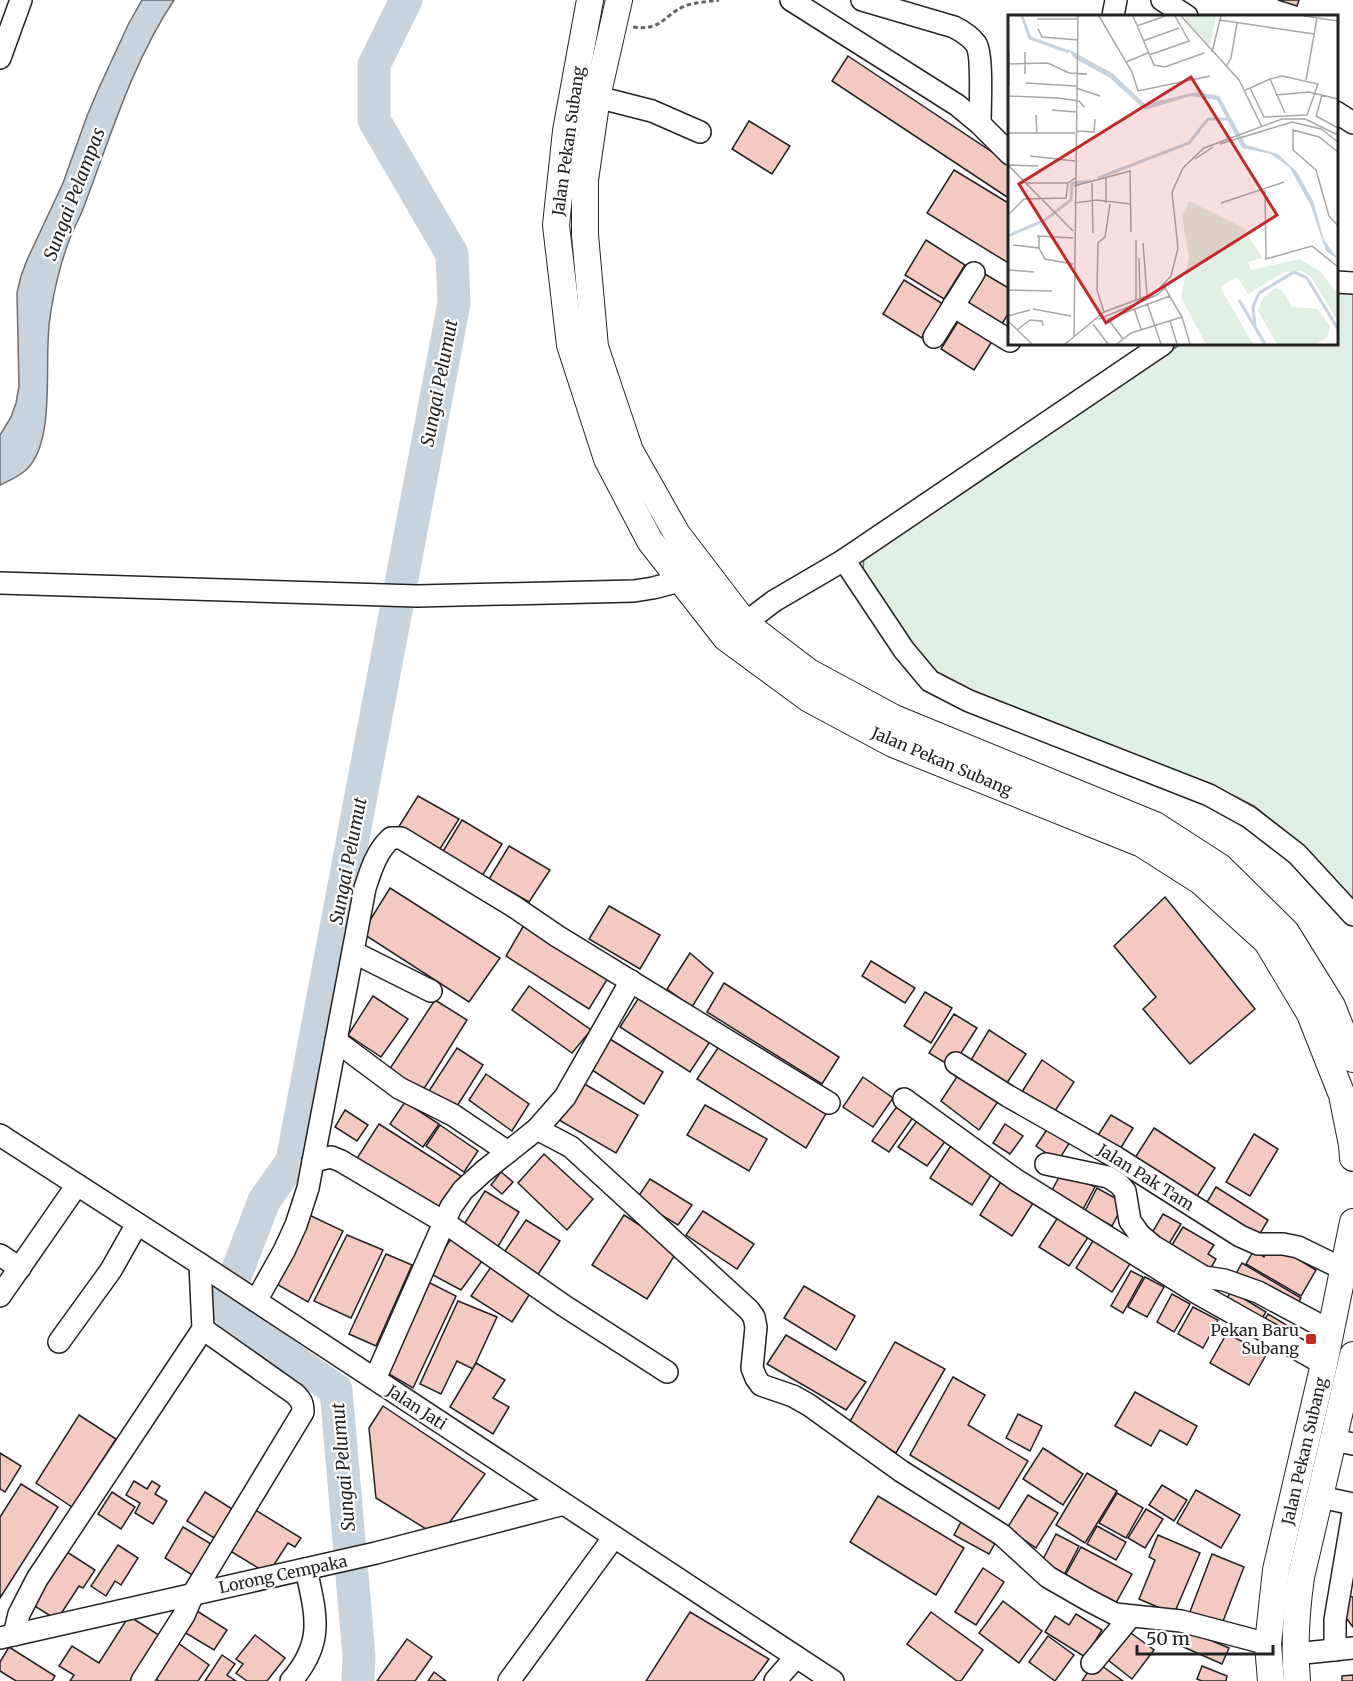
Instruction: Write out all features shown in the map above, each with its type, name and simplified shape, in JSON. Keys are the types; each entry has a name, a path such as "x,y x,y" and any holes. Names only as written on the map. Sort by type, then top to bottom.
{"main road":[{"name":"Jalan Pekan Subang","path":"590,0 566,131 556,225 570,345 606,459 650,541 726,638 809,699 893,744 1142,844 1200,881 1267,942 1310,1014 1342,1095 1353,1158"},
{"name":"Jalan Pekan Subang","path":"616,12 597,97 585,180 585,235 595,347 630,452 677,534 745,623 809,672 894,718 1155,825 1220,867 1286,932 1332,1006 1353,1059"},
{"name":"Jalan Pekan Subang","path":"1271,1681 1268,1644 1276,1570 1324,1364 1353,1222"},
{"name":"Jalan Pekan Subang","path":"1297,1681 1295,1653 1301,1577 1320,1497 1343,1442 1352,1361"}],"street":[{"path":"0,58 21,0"},
{"path":"791,0 957,105 1008,152"},
{"path":"862,0 954,27 977,46 980,63 980,124"},
{"path":"1113,15 1116,0"},
{"path":"1162,0 1185,15"},
{"path":"597,97 652,111 700,132"},
{"path":"1338,113 1353,123"},
{"path":"934,337 974,273"},
{"path":"1338,282 1353,283"},
{"path":"953,306 1008,340"},
{"path":"745,623 774,601 844,560 1161,345"},
{"path":"844,560 904,650 930,681 969,701 1209,795 1249,817 1297,854 1353,915"},
{"path":"0,583 417,596 634,591 680,581"},
{"path":"253,1299 284,1251 296,1225 308,1188 365,888 375,859 383,845 391,838 401,838 829,1103"},
{"path":"353,952 431,991"},
{"path":"375,1379 451,1207 463,1191 537,1129 565,1097 631,981"},
{"path":"336,1041 399,1088 453,1115 508,1152"},
{"name":"Jalan Pak Tam","path":"956,1064 1117,1158 1240,1236 1258,1244 1283,1244 1298,1247 1343,1269"},
{"path":"904,1100 1016,1180 1199,1294 1324,1364"},
{"path":"537,1129 571,1147 749,1310 754,1317 756,1327 752,1368 761,1385 793,1396 809,1405 901,1471 1002,1535 1048,1577 1115,1614 1181,1621 1268,1644"},
{"name":"Jalan Jati","path":"0,1135 833,1681"},
{"path":"313,1161 331,1157 341,1161 444,1222 563,1305 667,1372"},
{"path":"1046,1164 1108,1177 1125,1191 1130,1221 1140,1235 1153,1246 1204,1277 1224,1280 1258,1292 1331,1331"},
{"path":"0,1296 77,1185"},
{"path":"59,1342 111,1270 137,1224"},
{"path":"0,1256 20,1268"},
{"path":"7,1636 37,1579 203,1329 200,1264"},
{"path":"142,1681 184,1615 193,1594 303,1412 301,1399 295,1394 203,1329"},
{"path":"1320,1497 1353,1504"},
{"name":"Lorong Cempaka","path":"7,1636 376,1553 564,1504"},
{"path":"1295,1653 1344,1649 1335,1620 1353,1513"},
{"path":"509,1681 614,1537"},
{"path":"291,1681 310,1652 316,1630 314,1605 306,1569"},
{"path":"1092,1663 1130,1617"},
{"path":"775,1681 796,1657"}],"path":[{"path":"616,12 644,28 662,23 685,6 719,0"}],"green space":[{"path":"1353,285 1353,900 1309,851 1254,806 1212,785 937,677 913,653 863,569 864,557 1179,345 1338,345 1338,286"}],"water":[{"name":"Sungai Pelampas","path":"142,0 174,0 159,24 134,75 64,257 55,288 50,318 46,419 36,456 24,472 0,485 0,435 11,417 19,386 17,293 21,276 63,183 98,90"}],"building":[{"path":"1278,0 1299,0 1297,6"},
{"path":"848,56 1008,163 1008,198 832,81"},
{"path":"749,121 790,146 772,174 732,149"},
{"path":"954,170 1008,203 1008,263 927,213"},
{"path":"926,240 965,265 944,299 905,275"},
{"path":"985,274 1008,288 1008,314 998,330 963,308"},
{"path":"904,280 943,304 922,338 883,314"},
{"path":"962,315 996,335 974,370 941,349"},
{"path":"418,796 459,819 438,852 398,828"},
{"path":"462,820 502,844 482,876 442,853"},
{"path":"509,846 550,870 529,902 489,879"},
{"path":"390,888 500,958 469,1002 362,933"},
{"path":"1165,897 1255,1009 1190,1064 1143,1009 1156,997 1114,946"},
{"path":"609,906 660,935 640,969 589,939"},
{"path":"524,925 608,978 589,1009 506,956"},
{"path":"690,953 713,973 692,1007 667,989"},
{"path":"871,961 915,988 905,1003 862,976"},
{"path":"724,983 839,1057 822,1084 707,1012"},
{"path":"529,986 591,1030 572,1053 512,1010"},
{"path":"925,992 952,1008 931,1043 904,1026"},
{"path":"373,996 408,1019 381,1057 348,1035"},
{"path":"640,996 711,1040 690,1072 620,1027"},
{"path":"435,1000 467,1020 422,1092 389,1070"},
{"path":"954,1014 977,1028 952,1067 929,1053"},
{"path":"989,1030 1026,1054 1003,1089 968,1065"},
{"path":"610,1039 663,1072 644,1104 592,1070"},
{"path":"720,1045 827,1112 806,1148 697,1079"},
{"path":"457,1048 483,1065 454,1111 427,1094"},
{"path":"1042,1060 1074,1082 1053,1114 1020,1095"},
{"path":"960,1072 999,1100 979,1130 941,1101"},
{"path":"486,1074 529,1104 512,1131 469,1100"},
{"path":"863,1077 893,1098 873,1127 843,1107"},
{"path":"581,1082 638,1115 616,1153 559,1120"},
{"path":"405,1102 439,1124 423,1147 390,1124"},
{"path":"705,1105 767,1139 749,1171 687,1135"},
{"path":"898,1105 914,1116 889,1152 872,1141"},
{"path":"345,1110 368,1125 357,1141 335,1127"},
{"path":"1111,1115 1133,1128 1117,1154 1095,1140"},
{"path":"919,1118 949,1136 927,1166 898,1147"},
{"path":"379,1124 461,1176 435,1214 354,1163"},
{"path":"1005,1124 1023,1136 1010,1154 993,1143"},
{"path":"440,1125 478,1151 464,1172 426,1146"},
{"path":"1050,1125 1072,1139 1058,1161 1036,1146"},
{"path":"1154,1128 1215,1168 1194,1201 1133,1161"},
{"path":"1254,1134 1278,1149 1250,1196 1226,1182"},
{"path":"952,1144 993,1172 972,1205 930,1178"},
{"path":"544,1154 593,1199 567,1230 518,1183"},
{"path":"1063,1170 1095,1187 1083,1209 1052,1190"},
{"path":"501,1172 513,1182 502,1194 491,1185"},
{"path":"650,1179 692,1205 678,1225 636,1200"},
{"path":"1002,1180 1035,1200 1012,1236 980,1215"},
{"path":"1216,1187 1268,1220 1251,1249 1198,1217"},
{"path":"1097,1188 1124,1203 1112,1226 1085,1211"},
{"path":"485,1191 519,1212 497,1248 463,1226"},
{"path":"703,1211 754,1244 737,1269 686,1235"},
{"path":"305,1213 343,1231 308,1302 273,1282"},
{"path":"1060,1214 1091,1233 1069,1266 1039,1247"},
{"path":"1163,1214 1181,1224 1162,1255 1145,1245"},
{"path":"624,1215 678,1250 647,1299 592,1265"},
{"path":"526,1220 560,1241 537,1276 503,1254"},
{"path":"1183,1227 1214,1245 1208,1254 1216,1259 1209,1271 1167,1253"},
{"path":"347,1235 383,1250 351,1318 314,1301"},
{"path":"1096,1236 1133,1259 1112,1292 1076,1268"},
{"path":"452,1237 485,1257 461,1290 429,1273"},
{"path":"1276,1246 1316,1270 1301,1296 1246,1264 1254,1250 1264,1257 1269,1248"},
{"path":"386,1254 412,1265 376,1346 349,1334"},
{"path":"1242,1263 1301,1298 1292,1313 1234,1277"},
{"path":"491,1267 531,1292 512,1322 471,1296"},
{"path":"1131,1271 1143,1277 1123,1313 1111,1306"},
{"path":"1145,1277 1164,1287 1147,1317 1128,1307"},
{"path":"424,1280 456,1296 413,1388 382,1370"},
{"path":"804,1286 855,1316 836,1350 784,1318"},
{"path":"1231,1291 1266,1312 1257,1326 1223,1306"},
{"path":"1172,1294 1190,1304 1174,1332 1157,1322"},
{"path":"458,1301 497,1317 473,1369 457,1361 441,1394 420,1384"},
{"path":"1193,1307 1218,1320 1203,1348 1178,1334"},
{"path":"1268,1314 1293,1329 1284,1343 1259,1328"},
{"path":"1227,1333 1266,1355 1249,1385 1210,1363"},
{"path":"786,1335 866,1382 846,1410 767,1364"},
{"path":"895,1342 945,1369 896,1453 848,1425"},
{"path":"476,1363 505,1380 493,1398 509,1407 493,1434 450,1407"},
{"path":"953,1377 985,1395 968,1425 1028,1461 999,1509 910,1455"},
{"path":"1135,1392 1197,1426 1187,1445 1160,1430 1151,1446 1115,1426"},
{"path":"383,1406 485,1474 439,1537 376,1498 369,1428"},
{"path":"1018,1414 1042,1426 1030,1451 1006,1438"},
{"path":"79,1415 116,1439 72,1507 36,1483"},
{"path":"1043,1448 1083,1474 1063,1505 1023,1479"},
{"path":"0,1453 21,1466 5,1492 0,1489"},
{"path":"1087,1473 1117,1491 1085,1543 1056,1525"},
{"path":"134,1481 147,1489 152,1481 160,1486 155,1494 167,1501 153,1524 135,1513 140,1503 126,1495"},
{"path":"21,1484 58,1507 0,1598 0,1517"},
{"path":"1162,1485 1187,1500 1174,1521 1149,1505"},
{"path":"1196,1490 1240,1515 1221,1548 1177,1523"},
{"path":"112,1492 135,1507 121,1529 98,1514"},
{"path":"205,1492 237,1512 219,1541 187,1521"},
{"path":"1117,1493 1143,1508 1126,1538 1099,1523"},
{"path":"1028,1495 1058,1513 1036,1548 1023,1539 1021,1543 1004,1533"},
{"path":"878,1496 964,1548 936,1595 850,1542"},
{"path":"252,1508 301,1538 295,1547 288,1543 268,1574 227,1549"},
{"path":"1146,1509 1163,1519 1145,1548 1128,1538"},
{"path":"962,1520 997,1540 989,1554 954,1535"},
{"path":"1097,1526 1126,1542 1116,1560 1087,1544"},
{"path":"183,1527 216,1547 197,1578 165,1558"},
{"path":"1056,1534 1079,1546 1062,1579 1039,1567"},
{"path":"1158,1535 1200,1553 1174,1614 1139,1599 1155,1560 1149,1557"},
{"path":"118,1545 138,1558 121,1585 115,1581 106,1596 91,1586"},
{"path":"1081,1547 1132,1574 1112,1610 1061,1583"},
{"path":"67,1552 95,1570 83,1588 79,1586 57,1620 33,1605"},
{"path":"1212,1554 1244,1567 1220,1629 1188,1617"},
{"path":"983,1568 1004,1582 976,1625 955,1612"},
{"path":"1349,1596 1353,1597 1353,1627 1343,1614"},
{"path":"1003,1601 1042,1631 1019,1663 979,1633"},
{"path":"197,1611 227,1630 214,1650 184,1632"},
{"path":"690,1612 769,1659 753,1681 646,1681"},
{"path":"931,1612 983,1650 961,1681 957,1681 907,1644"},
{"path":"1076,1614 1102,1630 1085,1657 1045,1632 1055,1616 1069,1625"},
{"path":"129,1616 165,1639 138,1681 70,1681 74,1675 59,1666 72,1646 99,1663"},
{"path":"1124,1628 1154,1650 1132,1679 1103,1656"},
{"path":"1186,1630 1229,1648 1222,1664 1179,1645"},
{"path":"255,1635 285,1658 267,1681 247,1681 236,1673 243,1664 236,1659"},
{"path":"1048,1636 1074,1655 1055,1681 1029,1662"},
{"path":"407,1639 432,1657 415,1681 377,1681"},
{"path":"178,1643 209,1665 198,1681 159,1681 153,1677"},
{"path":"9,1647 55,1676 52,1681 16,1681 0,1671 0,1662"},
{"path":"222,1655 235,1664 227,1675 236,1681 205,1681"},
{"path":"1095,1661 1123,1681 1082,1681"},
{"path":"1202,1666 1227,1676 1226,1681 1197,1679"},
{"path":"434,1672 446,1681 428,1681"},
{"path":"1353,1675 1353,1681 1342,1681 1342,1676"}],"waterway":[{"name":"Sungai Pelumut","path":"358,1681 359,1656 336,1390 234,1319 224,1305 264,1201 292,1161 454,303 452,254 374,120 374,65 406,0"}],"place":[{"name":"Pekan Baru Subang","path":"1311,1339"}]}
